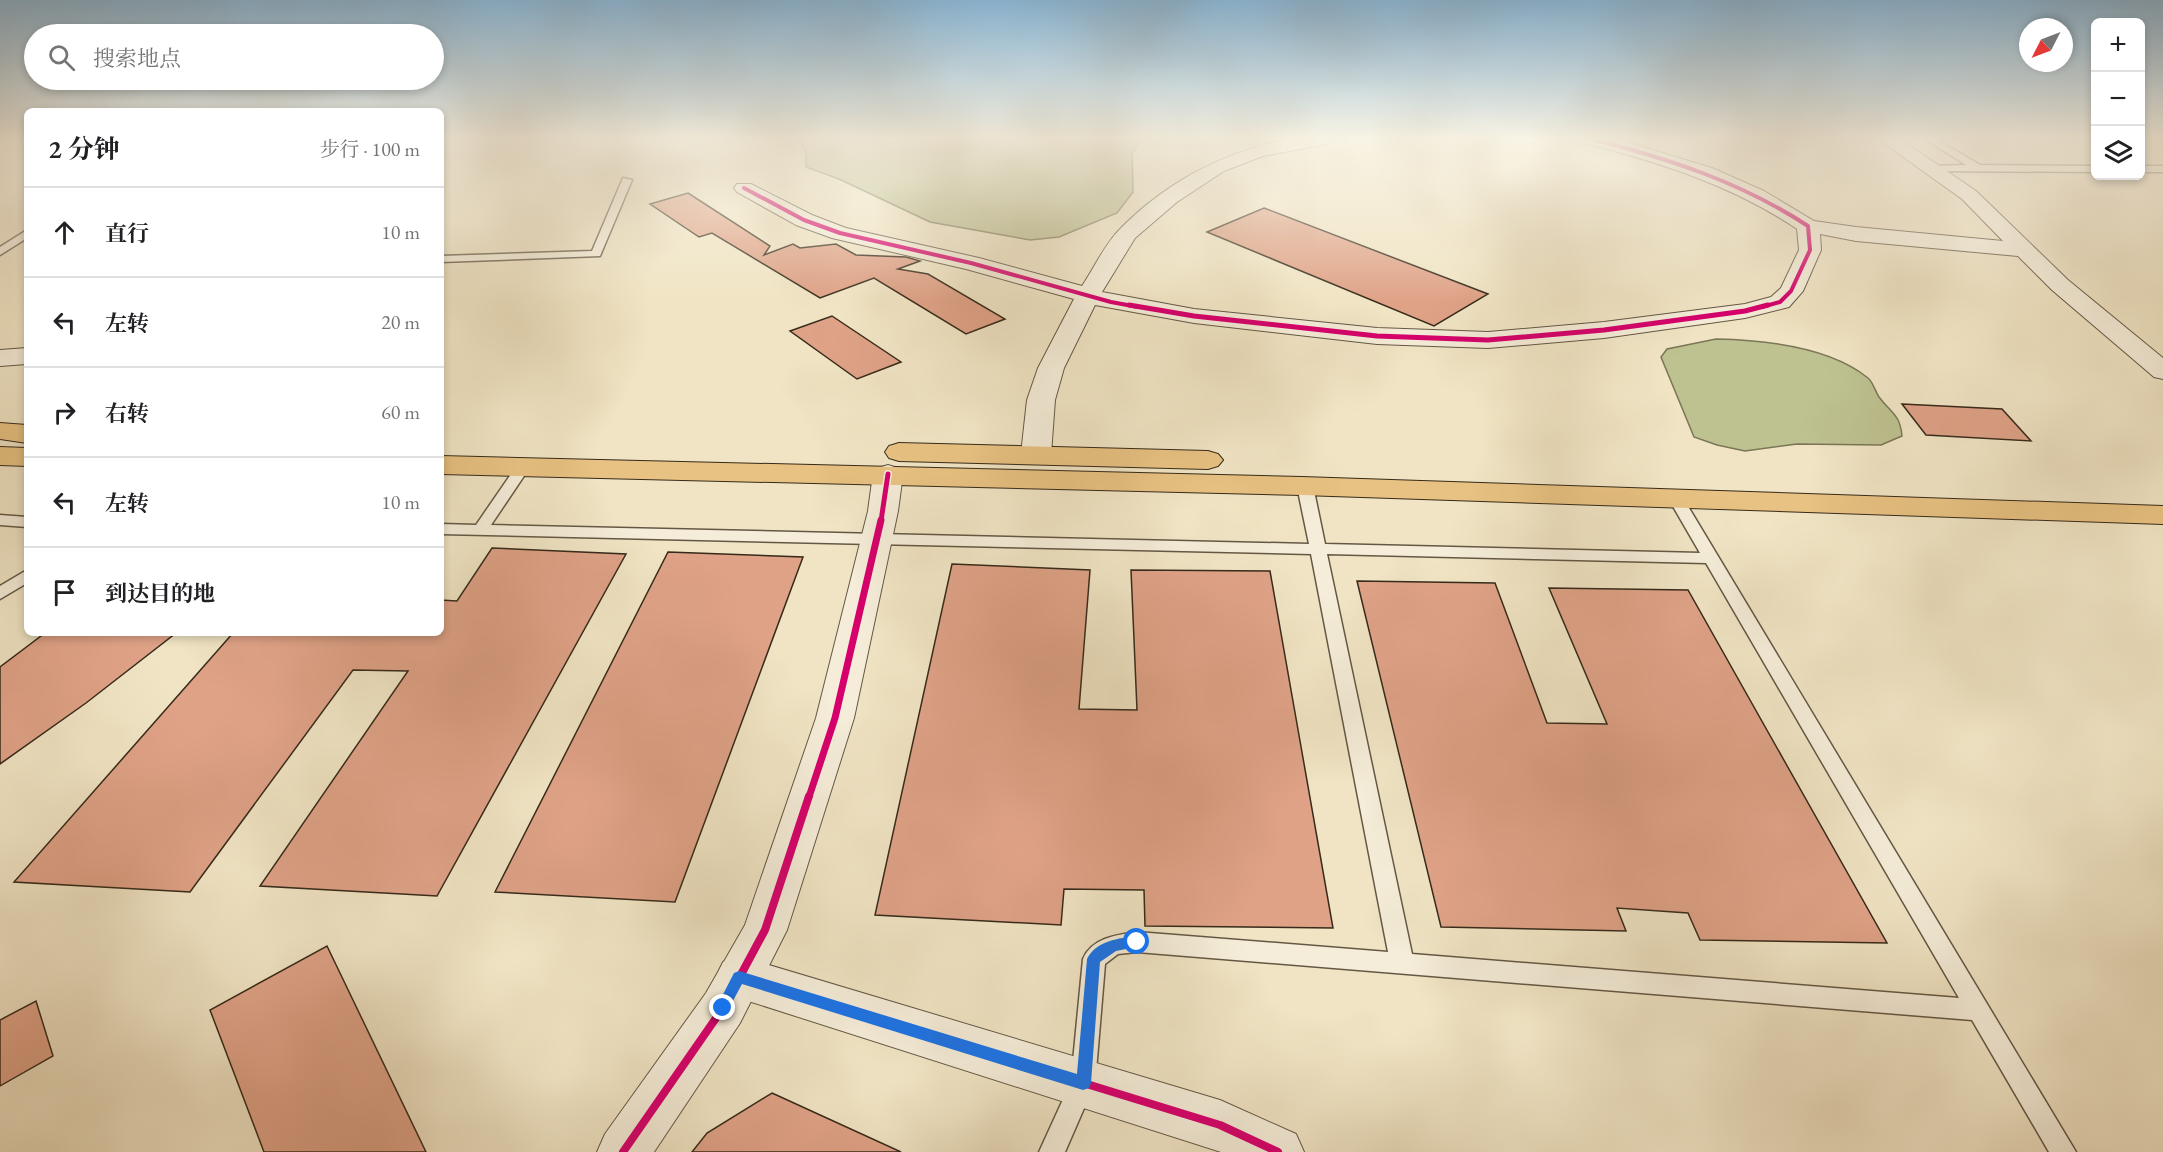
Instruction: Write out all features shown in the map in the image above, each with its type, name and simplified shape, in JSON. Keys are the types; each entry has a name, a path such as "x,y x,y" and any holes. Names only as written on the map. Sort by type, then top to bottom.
{"highway":[{"path":"0,431 11,455"},
{"path":"444,447 1035,454 2163,493"},
{"path":"444,465 888,474 1675,496 2163,515"}],"street":[{"path":"753,193 804,220 840,233 971,263 1111,302 1194,316 1377,336 1488,339 1604,330 1745,311 1780,302 1791,291 1810,250 1808,226"},
{"path":"1035,454 1041,400 1051,368 1088,295 1126,234 1178,193"},
{"path":"1752,193 1784,209 1808,226 1878,237 2020,245"},
{"path":"1966,193 2060,285 2163,371"},
{"path":"0,358 24,356"},
{"path":"623,1152 723,1008 765,930 835,718 876,539 888,474"},
{"path":"739,977 1220,1125 1278,1152"}],"lane":[{"path":"444,259 596,254 622,193"},
{"path":"0,252 24,235"},
{"path":"480,530 523,467"},
{"path":"1305,486 1402,963"},
{"path":"1675,496 2063,1152"},
{"path":"0,520 24,522"},
{"path":"444,529 1711,558"},
{"path":"0,594 24,577"},
{"path":"1052,1152 1083,1083 1094,959 1113,945 1137,942 1978,1010"}],"green space":[{"path":"868,193 1132,193 1117,213 1059,237 1030,240 930,222"},
{"path":"1716,339 1754,341 1795,347 1816,352 1852,367 1871,382 1879,397 1897,418 1902,436 1881,445 1797,444 1745,451 1694,437 1661,357 1667,349"}],"building":[{"path":"688,193 770,246 764,255 793,244 800,248 836,244 856,255 906,257 920,261 898,269 928,274 1005,319 966,334 874,278 820,298 712,233 699,237 650,204"},
{"path":"1264,208 1488,294 1434,326 1207,232"},
{"path":"832,316 901,362 857,379 790,331"},
{"path":"1902,404 2002,409 2031,441 1926,435"},
{"path":"492,548 626,554 437,896 260,886 408,671 353,670 190,892 14,882 230,636 444,636 444,600 457,601"},
{"path":"668,552 803,557 675,902 495,892"},
{"path":"952,564 1090,570 1079,709 1137,710 1131,570 1270,571 1333,928 1145,926 1144,890 1064,889 1061,925 875,915"},
{"path":"1357,581 1495,583 1547,723 1607,724 1549,588 1688,590 1887,943 1700,940 1688,913 1617,908 1626,931 1441,927"},
{"path":"41,636 172,636 86,703 0,764 0,667"},
{"path":"327,946 426,1152 264,1152 210,1010"},
{"path":"36,1001 53,1056 0,1086 0,1020"},
{"path":"772,1093 901,1152 692,1152 707,1133"}],"cycle path":[{"path":"753,193 804,220 840,233 971,263 1111,302 1194,316 1377,336 1488,340 1604,330 1745,311 1780,302 1791,291 1810,250 1808,226 1752,193"},
{"path":"623,1152 723,1008 765,930 835,718 883,511 888,474"},
{"path":"739,977 1220,1125 1278,1152"}],"route":[{"path":"723,1008 739,977 1083,1083 1094,959 1113,945 1137,942"}]}
